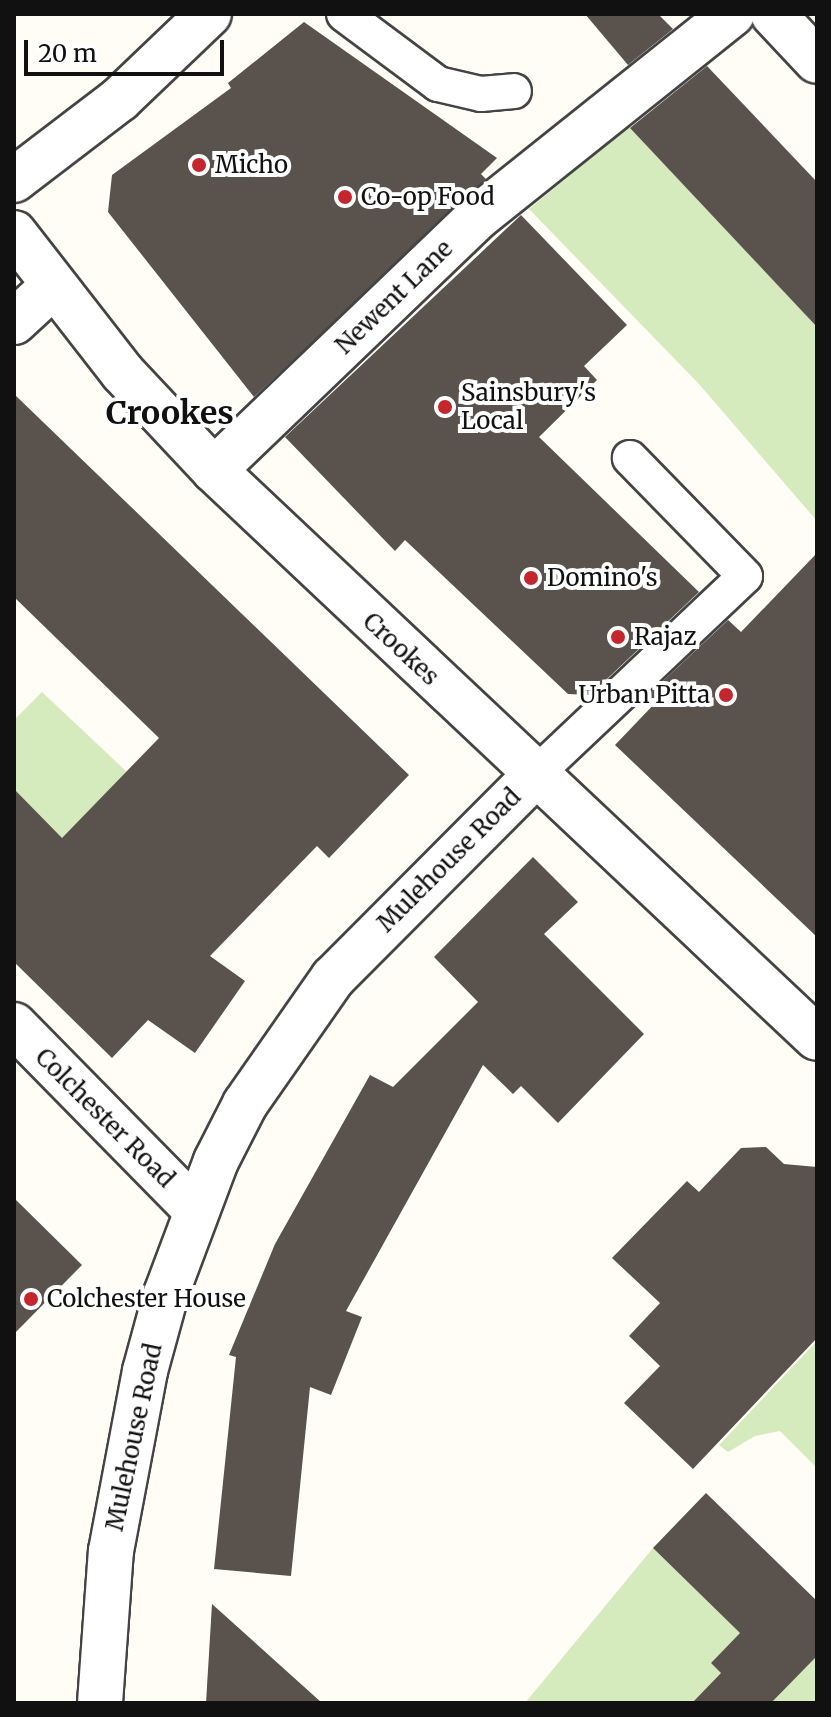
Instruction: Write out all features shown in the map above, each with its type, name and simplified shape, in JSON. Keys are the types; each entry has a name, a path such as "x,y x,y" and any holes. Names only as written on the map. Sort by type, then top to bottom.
{"street":[{"path":"14,180 120,99 209,14"},
{"name":"Newent Lane","path":"214,470 479,216 732,14"},
{"path":"773,14 817,61"},
{"name":"Crookes","path":"14,233 52,287 214,470 814,1030"},
{"path":"14,322 52,287"},
{"name":"Mulehouse Road","path":"100,1703 111,1551 127,1457 166,1294 196,1210 245,1104 333,978 537,773"},
{"name":"Colchester Road","path":"14,1025 196,1210"}],"lane":[{"path":"344,14 438,84 481,94 514,91"},
{"path":"537,773 745,576 630,458"}],"green space":[{"path":"629,127 817,327 817,521 699,384 529,209"},
{"path":"42,692 127,772 14,887 14,720"},
{"path":"817,1341 817,1468 780,1431 755,1436 728,1452 719,1445"},
{"path":"653,1548 740,1633 711,1663 721,1673 692,1703 525,1703"},
{"path":"817,1656 817,1703 771,1703"}],"building":[{"path":"585,14 658,14 673,29 628,65"},
{"name":"Co-op Food","path":"304,22 497,158 481,174 486,179 254,397 108,212 112,175 231,88 228,83"},
{"path":"707,66 817,182 817,327 630,128"},
{"path":"521,215 627,325 584,366 597,380 539,437 699,592 590,695 568,694 405,540 395,551 285,437"},
{"path":"14,394 409,775 329,858 317,846 210,956 245,981 195,1053 148,1020 112,1058 14,962 14,789 62,838 159,738 14,597"},
{"path":"817,553 817,937 615,745 659,699 645,698 728,620 741,632"},
{"path":"533,857 578,902 544,934 644,1034 558,1123 521,1086 513,1094 483,1065 346,1311 362,1317 331,1395 310,1387 291,1576 214,1569 236,1357 229,1355 275,1244 370,1075 393,1087 478,1002 434,957"},
{"path":"766,1147 784,1164 817,1167 817,1338 693,1469 624,1403 660,1366 629,1336 660,1303 612,1258 687,1181 699,1192 741,1148"},
{"name":"Colchester House","path":"14,1198 82,1265 14,1334"},
{"path":"706,1493 817,1601 817,1656 771,1703 692,1703 721,1673 711,1663 740,1633 653,1548"},
{"path":"212,1604 322,1703 206,1703"}],"place":[{"name":"Micho","path":"199,165"},
{"name":"Co-op Food","path":"345,197"},
{"name":"Sainsbury's Local","path":"445,407"},
{"name":"Domino's","path":"531,578"},
{"name":"Rajaz","path":"618,637"},
{"name":"Urban Pitta","path":"726,695"},
{"name":"Colchester House","path":"31,1299"}],"district":[{"name":"Crookes","path":"170,413"}]}
